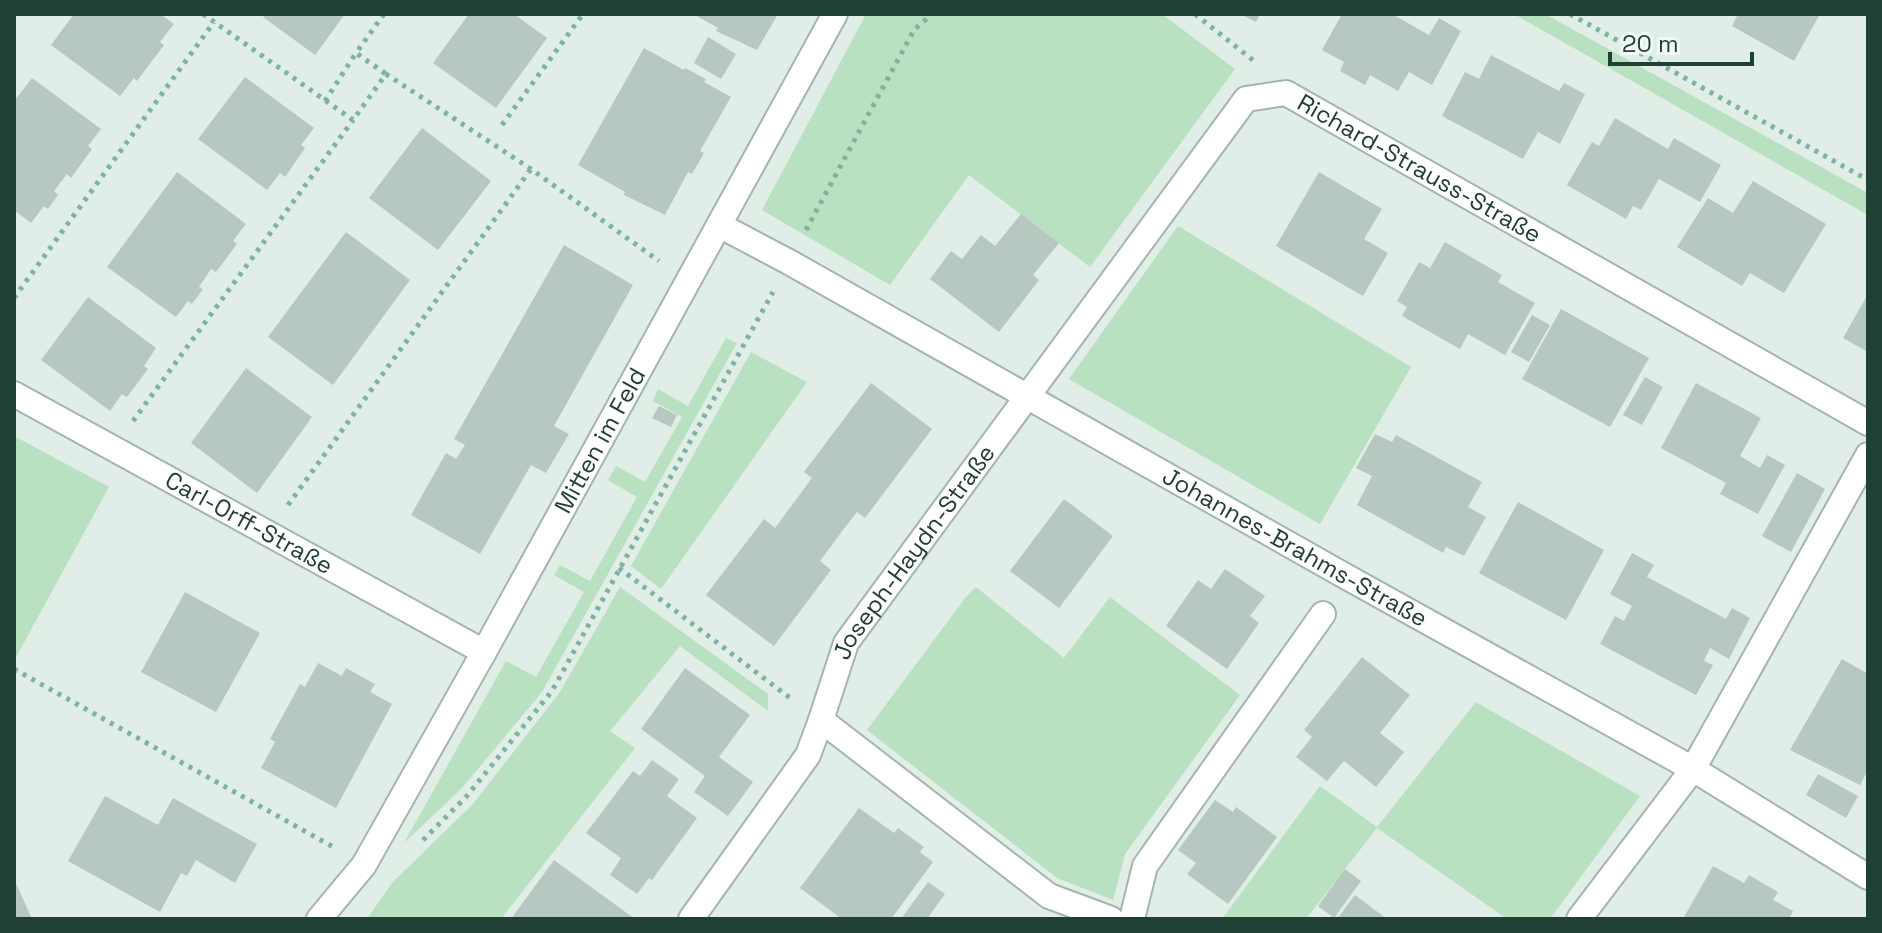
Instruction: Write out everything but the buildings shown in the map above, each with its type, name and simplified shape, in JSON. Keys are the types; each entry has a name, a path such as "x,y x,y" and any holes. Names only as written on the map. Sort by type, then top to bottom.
{"street":[{"name":"Mitten im Feld","path":"319,919 364,865 835,14"},
{"name":"Richard-Strauss-Straße","path":"1027,396 1246,99 1286,93 1868,423"},
{"name":"Johannes-Brahms-Straße","path":"719,225 1693,769 1868,877"},
{"name":"Carl-Orff-Straße","path":"14,394 484,652"},
{"name":"Joseph-Haydn-Straße","path":"691,919 808,755 846,643 1027,396"},
{"path":"1579,919 1693,769 1868,455"},
{"path":"1132,919 1145,866 1323,614"},
{"path":"821,720 1049,896 1111,919"}],"path":[{"path":"203,14 353,120"},
{"path":"325,101 384,14"},
{"path":"502,125 583,14"},
{"path":"14,669 364,865 419,845 466,797 552,691 745,347 914,30 932,14"},
{"path":"1195,14 1244,51 1286,93"},
{"path":"1570,14 1868,180"},
{"path":"14,298 214,22"},
{"path":"356,53 531,169 660,262 690,278"},
{"path":"114,447 386,74"},
{"path":"268,533 531,169"},
{"path":"619,568 821,720"}],"green space":[{"path":"866,14 1162,14 1235,69 1090,267 969,175 890,285 762,210"},
{"path":"1514,14 1545,14 1868,193 1868,215"},
{"path":"1178,226 1411,367 1320,524 1069,379"},
{"path":"726,338 737,343 542,692 462,788 404,843 506,661 536,677 584,592 554,575 560,565 590,581 637,497 608,480 616,466 645,482 682,417 653,401 658,389 688,406"},
{"path":"751,352 807,382 661,589 631,566"},
{"path":"14,436 109,487 15,659 14,658"},
{"path":"620,587 768,694 768,711 680,646 610,731 635,748 501,919 367,919 392,883 473,804 560,692"},
{"path":"976,587 1064,658 1110,597 1240,695 1125,854 1113,900 1057,878 867,730"},
{"path":"1476,702 1640,796 1550,919 1507,919 1377,828 1306,919 1222,919 1320,786 1377,827"}]}
